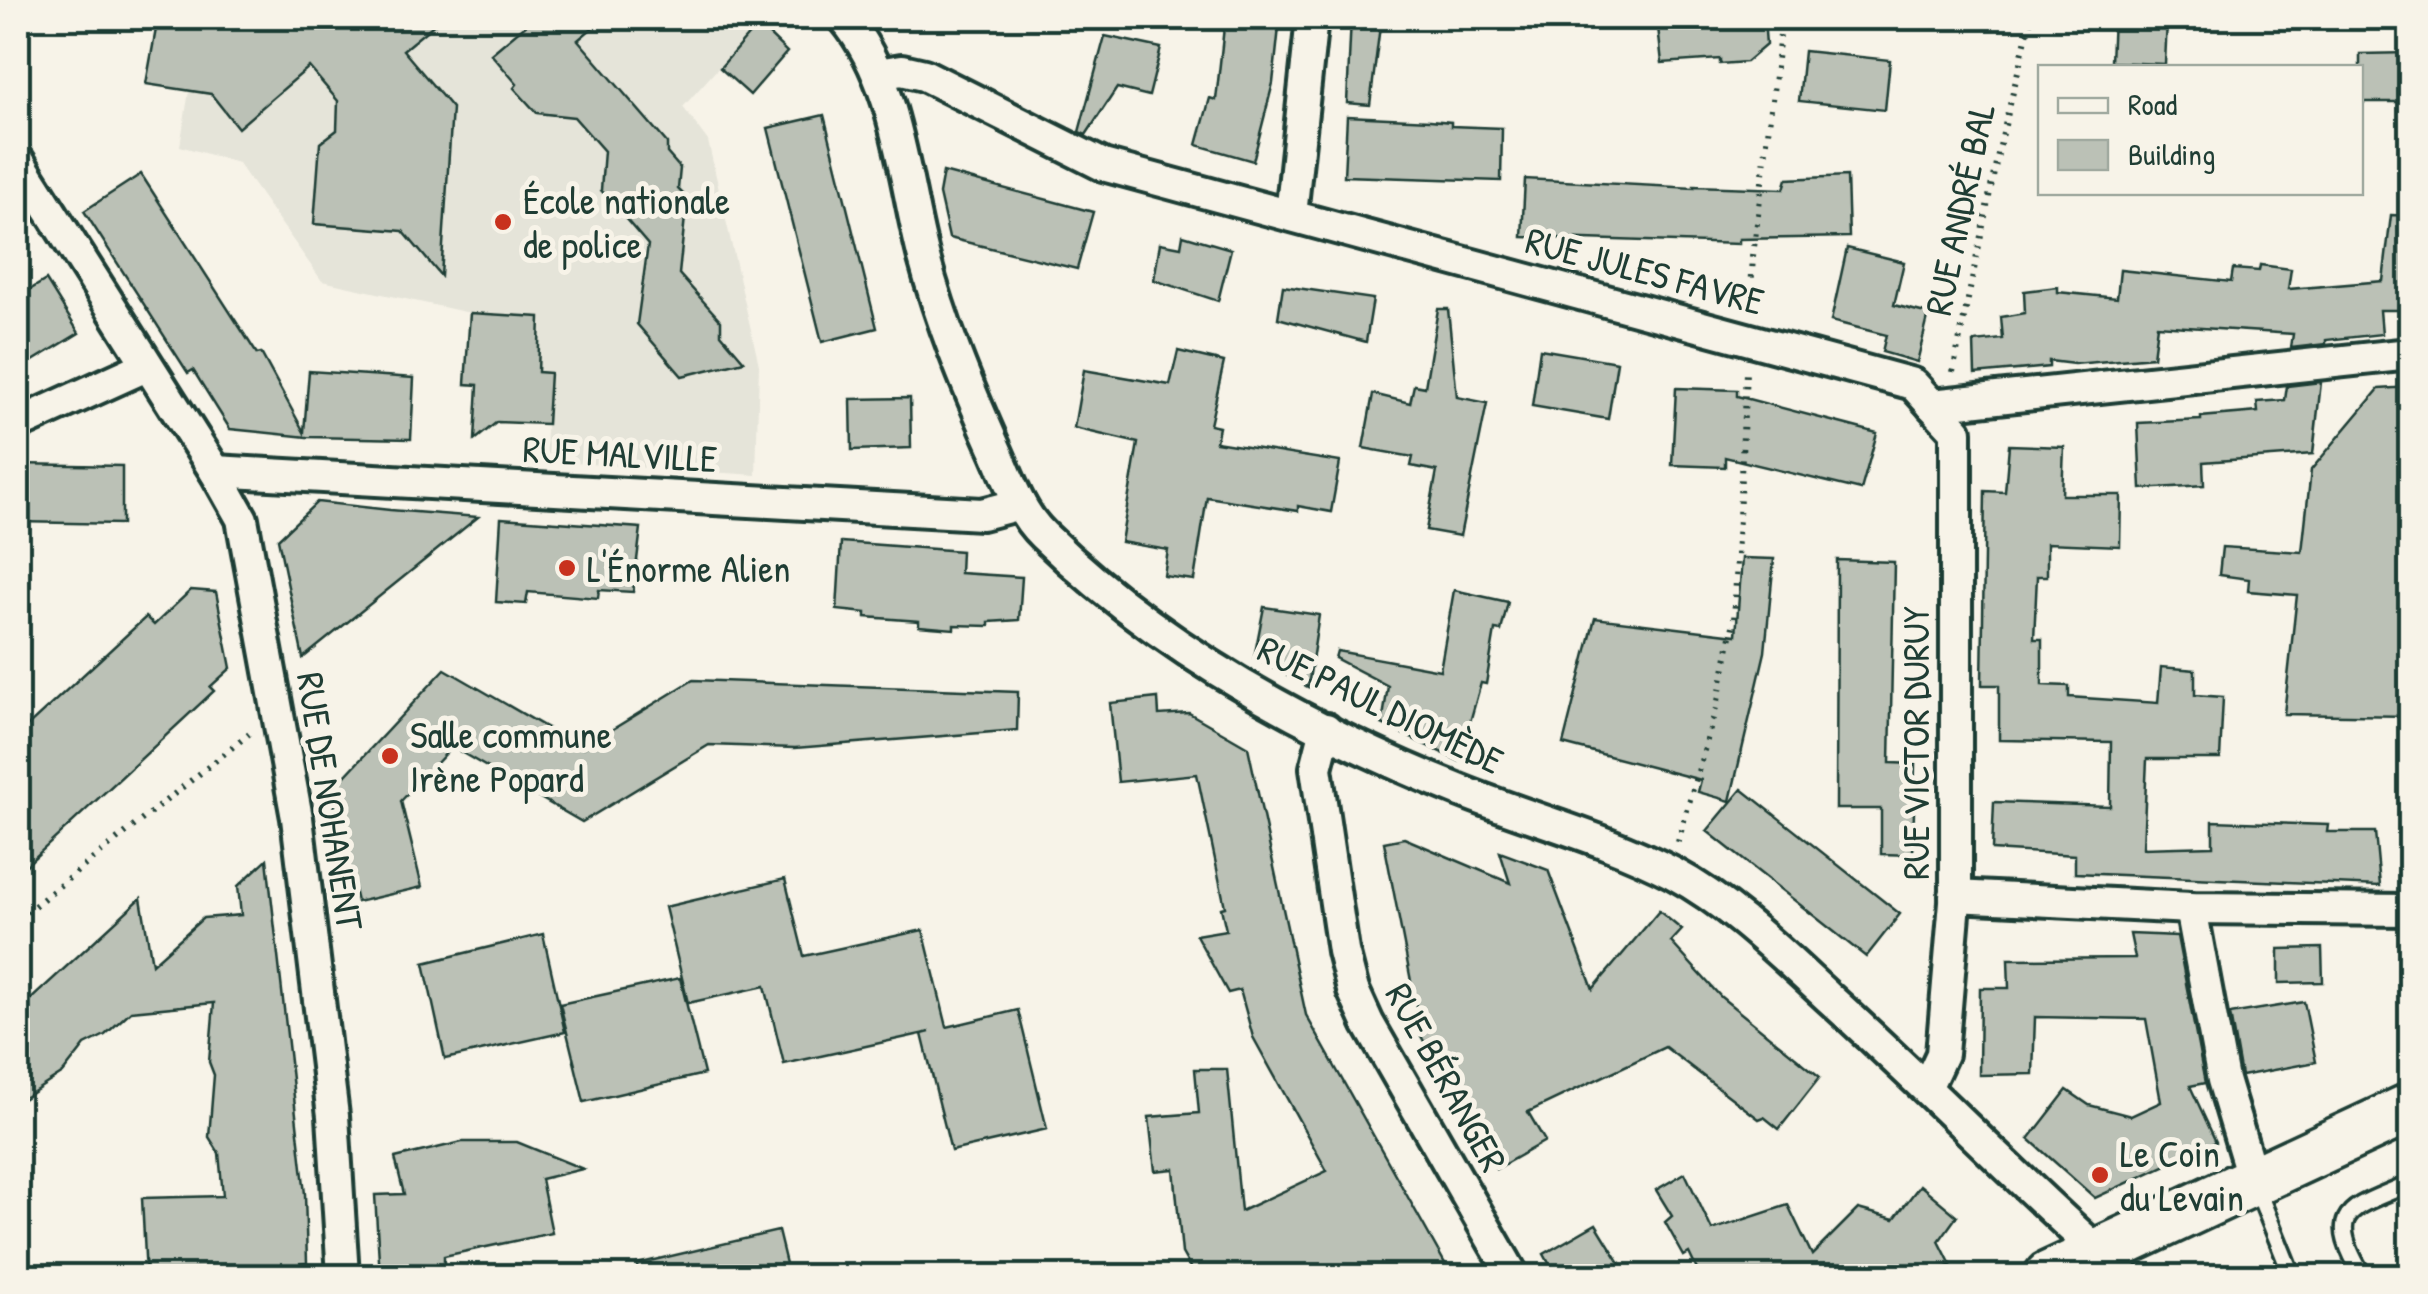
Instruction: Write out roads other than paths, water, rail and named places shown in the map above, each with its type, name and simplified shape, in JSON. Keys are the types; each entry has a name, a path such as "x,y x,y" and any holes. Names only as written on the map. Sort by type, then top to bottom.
{"main road":[{"path":"2049,1276 2112,1265 2253,1180 2410,1108"}],"street":[{"name":"RUE PAUL DIOMÈDE","path":"844,18 865,42 878,74 924,260 957,364 1020,504 1039,532 1172,642 1326,728 1403,767 1629,853 1720,904 1927,1086 2112,1265"},
{"path":"1291,216 1312,18"},
{"name":"RUE JULES FAVRE","path":"878,74 902,70 924,75 1104,165 1913,384 1932,405"},
{"name":"RUE DE NOHANENT","path":"18,160 242,519 298,818 331,1097 343,1276"},
{"path":"1932,405 2410,354"},
{"path":"18,424 146,366"},
{"name":"RUE VICTOR DURUY","path":"1927,1086 1942,1054 1955,896 1956,431 1932,405"},
{"name":"RUE MALVILLE","path":"215,471 982,514 1020,504"},
{"name":"RUE BÉRANGER","path":"1326,728 1316,768 1343,951 1353,990 1368,1024 1513,1276"},
{"path":"1955,896 2192,908 2410,910"},
{"path":"2192,908 2223,1080 2253,1180"}],"lane":[{"path":"2253,1180 2292,1276"},
{"path":"2363,1276 2347,1251 2344,1220 2350,1210 2410,1183"}],"place":[{"name":"École nationale de police","path":"503,222"},
{"name":"L'Énorme Alien","path":"567,568"},
{"name":"Salle commune Irène Popard","path":"390,756"},
{"name":"Le Coin du Levain","path":"2100,1175"}]}
